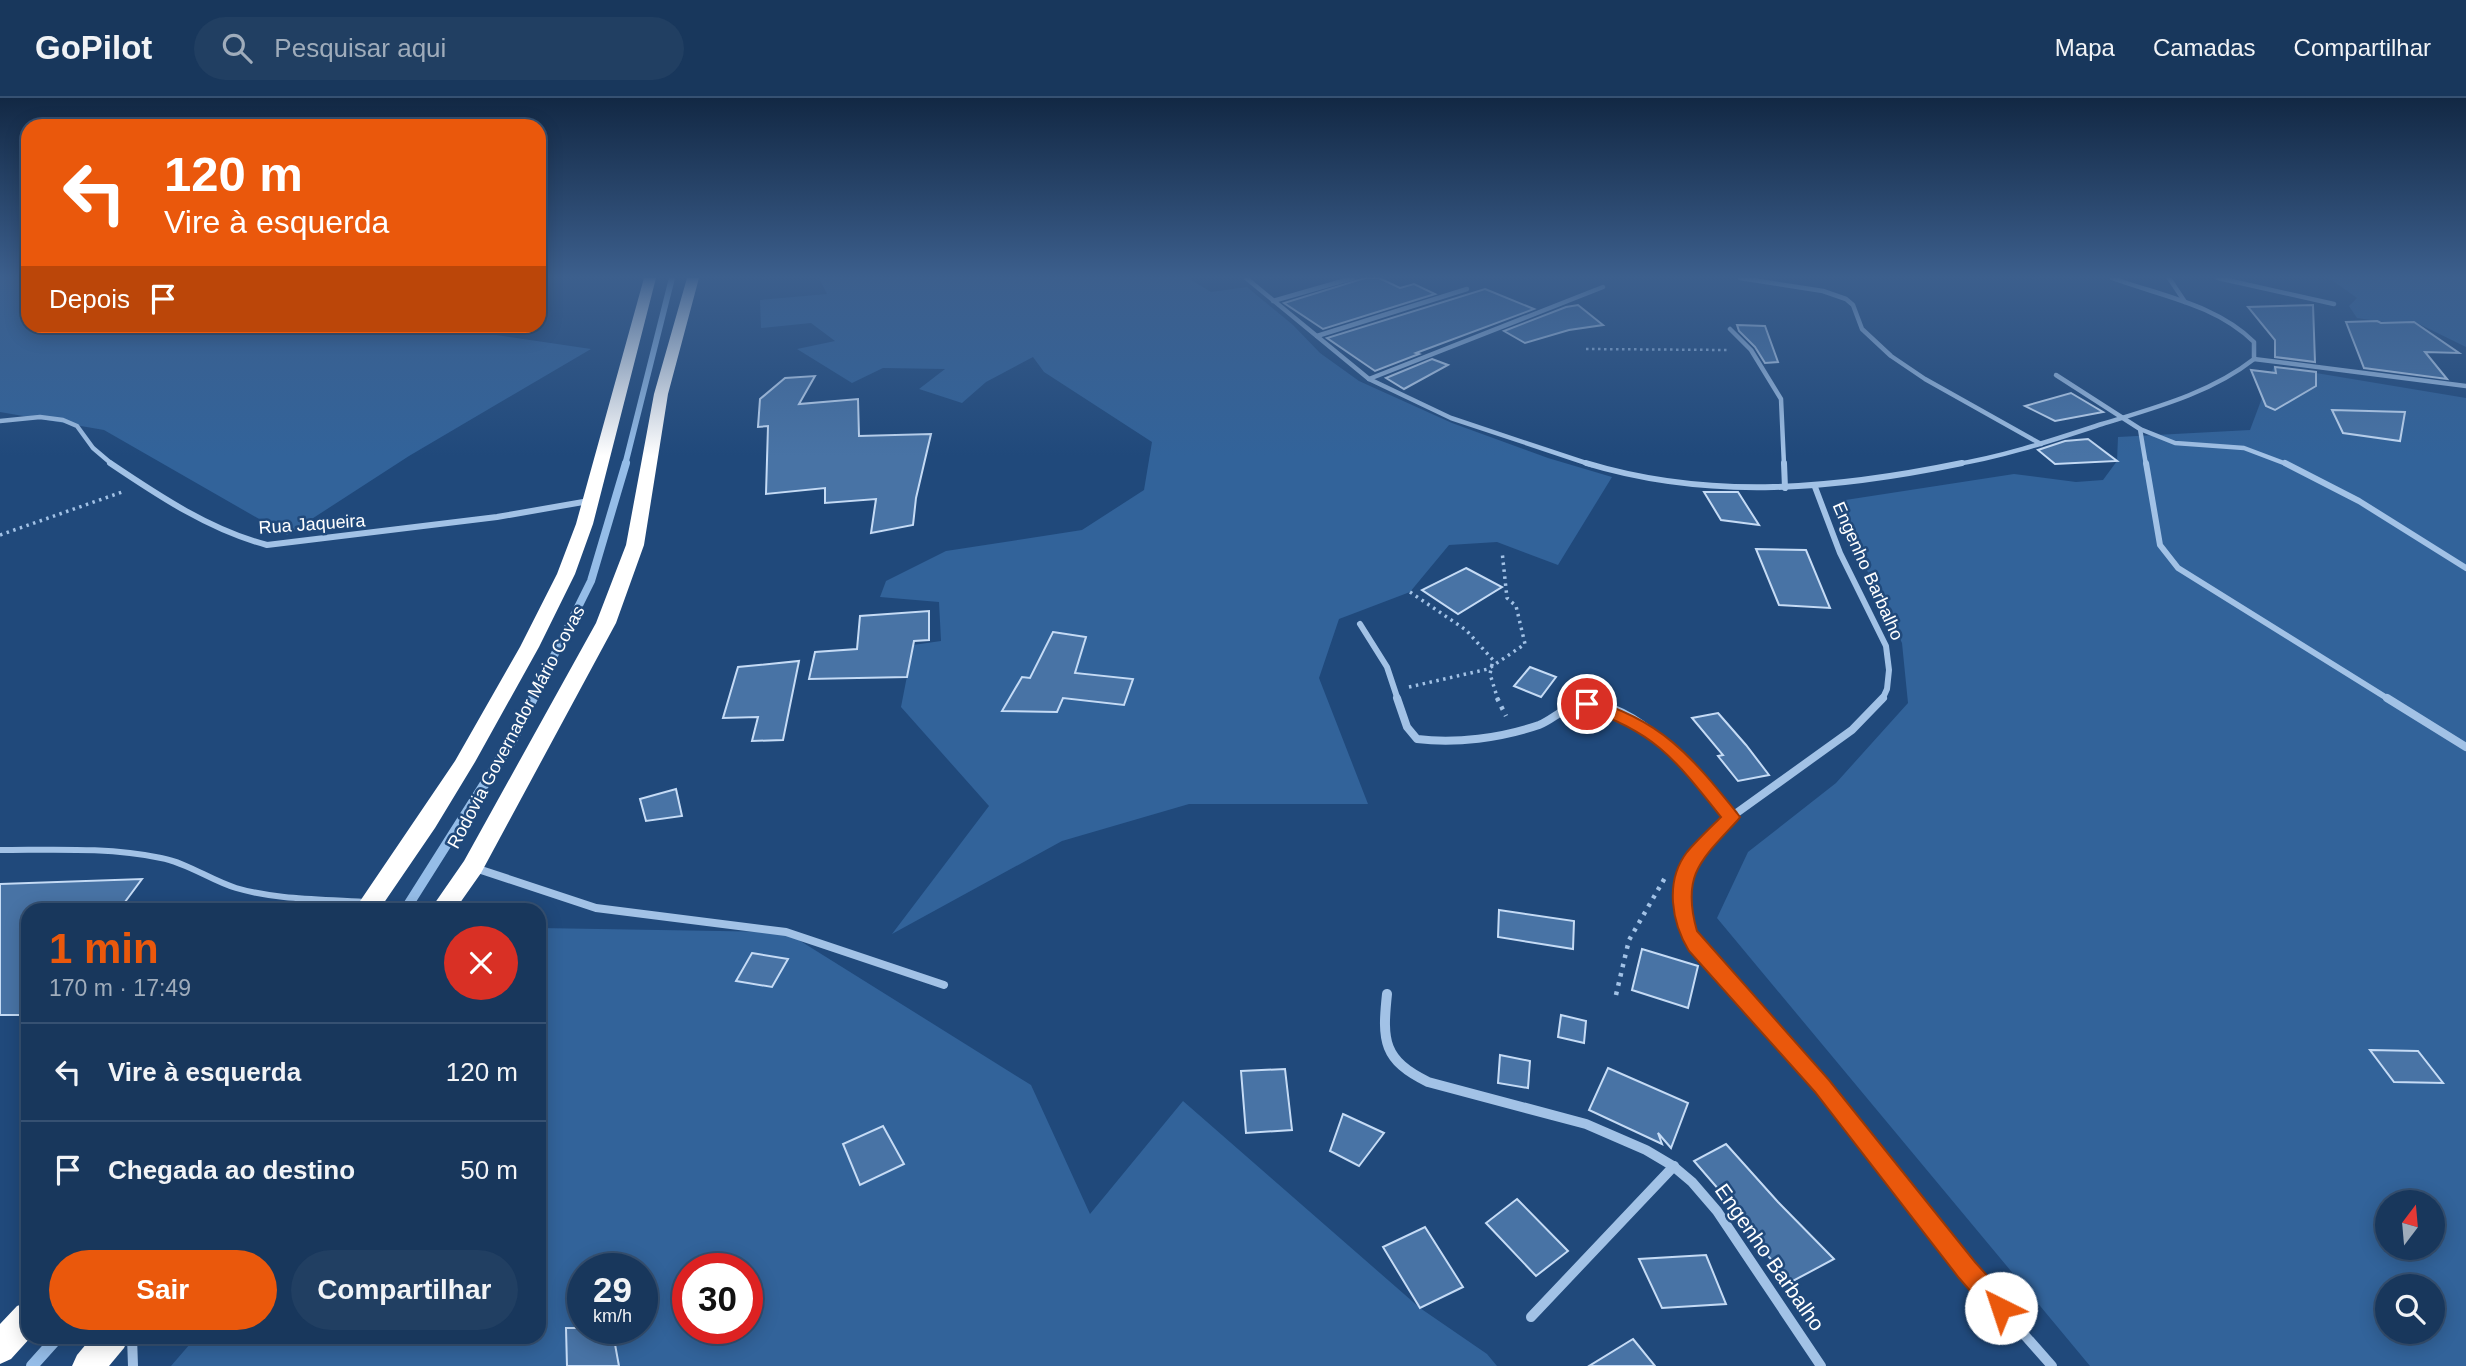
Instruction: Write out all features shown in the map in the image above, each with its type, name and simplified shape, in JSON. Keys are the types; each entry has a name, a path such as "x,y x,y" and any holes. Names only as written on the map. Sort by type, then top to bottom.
{"highway":[{"name":"Rodovia Governador Mário Covas","path":"371,903 483,732 570,564 593,500 597,472 634,337"},
{"name":"Rodovia Governador Mário Covas","path":"447,903 473,867 606,623 635,545 660,394 676,337"},
{"path":"0,1348 21,1325"},
{"path":"88,1366 107,1344"}],"street":[{"path":"1318,337 1369,379 1451,418 1641,479 1706,486 1815,487 1959,464 2041,444 2125,417 2203,389 2235,373 2254,359 2466,386"},
{"path":"1369,379 1475,337"},
{"path":"1738,337 1751,350 1781,399 1785,488"},
{"path":"1871,337 1891,356 1925,379 2041,444"},
{"path":"2249,337 2254,342 2254,359"},
{"path":"2056,375 2140,429 2171,443 2219,444 2242,448 2299,468 2340,488 2466,568"},
{"name":"Rua Jaqueira","path":"0,421 52,417 77,426 93,448 111,464 222,531 267,545 484,519 593,500"},
{"path":"2140,429 2160,545 2178,568 2466,747"},
{"name":"Engenho Barbalho","path":"1815,487 1840,553 1886,646 1889,659 1887,689 1881,702 1852,730 1731,817 1692,858 1685,878 1681,907 1688,933 1696,946 1822,1086 1967,1270 2052,1366"},
{"path":"1360,624 1387,667 1411,734 1417,739 1435,741 1514,732 1548,721 1578,705 1601,707 1633,721 1684,759 1731,817"},
{"path":"473,867 596,908 786,932 944,985"},
{"name":"Engenho Barbalho","path":"1387,994 1384,1040 1386,1049 1401,1069 1428,1082 1550,1113 1629,1141 1674,1166 1718,1213 1799,1329 1821,1366"},
{"path":"1531,1317 1674,1166"},
{"path":"132,1344 133,1366"}],"lane":[{"path":"0,850 139,854 196,869 235,887 288,898 339,903"}],"path":[{"path":"1586,349 1751,350"},
{"path":"0,535 145,484"},
{"path":"1395,691 1488,669 1525,644 1516,606 1507,598 1502,551"},
{"path":"1410,593 1466,630 1493,660 1488,669 1490,681 1514,732"},
{"path":"1616,995 1629,940 1661,883 1673,869 1692,858"}],"shaded area":[{"path":"0,337 511,337 591,349 409,456 287,535 104,430 0,412"},
{"path":"830,337 1305,337 1320,353 1359,381 1452,423 1548,458 1612,477 1558,565 1497,542 1449,545 1410,592 1339,619 1319,678 1368,804 1189,804 1062,841 892,934 989,806 901,707 913,645 941,641 939,602 880,597 886,581 946,551 1082,530 1144,490 1152,442 1044,372 1033,357 986,382 962,403 919,389 945,369 883,368 852,383 797,349 835,341"},
{"path":"2446,337 2466,337 2466,347"},
{"path":"2274,366 2466,398 2466,1366 2090,1366 1717,918 1748,852 1836,783 1908,703 1902,643 1862,560 1839,501 2014,474 2076,482 2103,480 2117,461 2118,437 2250,430"},
{"path":"546,928 786,932 1031,1085 1090,1214 1183,1101 1420,1308 1487,1354 1497,1366 171,1366 190,1344 546,1344"}],"building":[{"path":"1330,337 1458,337 1375,371 1327,338"},
{"path":"1515,337 1545,337 1525,343"},
{"path":"1745,337 1769,337 1778,362 1765,363"},
{"path":"2273,337 2314,337 2315,362 2275,357"},
{"path":"2352,337 2436,337 2459,353 2425,352 2447,379 2364,368"},
{"path":"1432,359 1448,365 1404,389 1386,378"},
{"path":"2275,367 2316,372 2316,386 2275,410 2266,406 2251,370 2276,373"},
{"path":"815,376 799,404 858,399 859,436 931,434 916,498 913,525 871,533 876,499 825,503 825,488 766,494 768,426 758,427 760,399 785,378"},
{"path":"2071,393 2103,412 2055,421 2025,406"},
{"path":"2332,410 2405,412 2400,441 2343,433"},
{"path":"2088,439 2117,461 2055,464 2038,450 2065,441"},
{"path":"1704,492 1738,492 1759,525 1721,520"},
{"path":"1756,549 1806,550 1830,608 1779,605"},
{"path":"1466,568 1502,587 1458,614 1422,590"},
{"path":"929,611 929,640 914,641 907,677 809,679 815,652 857,649 860,616"},
{"path":"1053,632 1086,637 1075,673 1133,679 1124,705 1063,698 1057,712 1002,711 1022,677 1030,678"},
{"path":"799,661 783,740 752,741 758,717 723,718 738,667"},
{"path":"1530,667 1556,677 1541,697 1514,686"},
{"path":"1718,713 1769,775 1738,781 1718,756 1723,755 1692,718"},
{"path":"676,789 682,816 646,821 640,799"},
{"path":"142,879 124,903 21,903 21,1015 0,1015 0,884"},
{"path":"1499,910 1574,921 1573,949 1498,937"},
{"path":"1642,949 1698,966 1688,1008 1632,990"},
{"path":"752,953 788,959 772,987 736,981"},
{"path":"1561,1015 1586,1021 1584,1043 1558,1037"},
{"path":"2370,1050 2418,1051 2443,1083 2394,1082"},
{"path":"1500,1055 1530,1061 1528,1088 1498,1083"},
{"path":"1608,1068 1688,1103 1671,1148 1658,1133 1662,1144 1589,1110"},
{"path":"1285,1069 1292,1130 1246,1133 1241,1071"},
{"path":"1343,1114 1384,1133 1359,1166 1330,1151"},
{"path":"883,1126 904,1164 860,1185 843,1144"},
{"path":"1726,1144 1834,1259 1791,1282 1740,1224 1746,1221 1694,1161"},
{"path":"1517,1199 1568,1251 1536,1276 1486,1223"},
{"path":"1425,1227 1463,1287 1420,1308 1383,1247"},
{"path":"1706,1255 1726,1304 1662,1308 1639,1259"},
{"path":"566,1328 567,1344 615,1344 619,1366 567,1366"},
{"path":"1633,1339 1655,1366 1589,1366"}],"waterway":[{"path":"625,465 657,337"},
{"path":"532,700 591,581 626,463"},
{"path":"409,903 513,739 533,698"},
{"path":"32,1366 52,1344"}],"route":[{"path":"1587,704 1623,716 1657,736 1684,759 1731,817 1692,858 1685,878 1681,907 1688,933 1696,946 1822,1086 1967,1270 2001,1308"}]}
